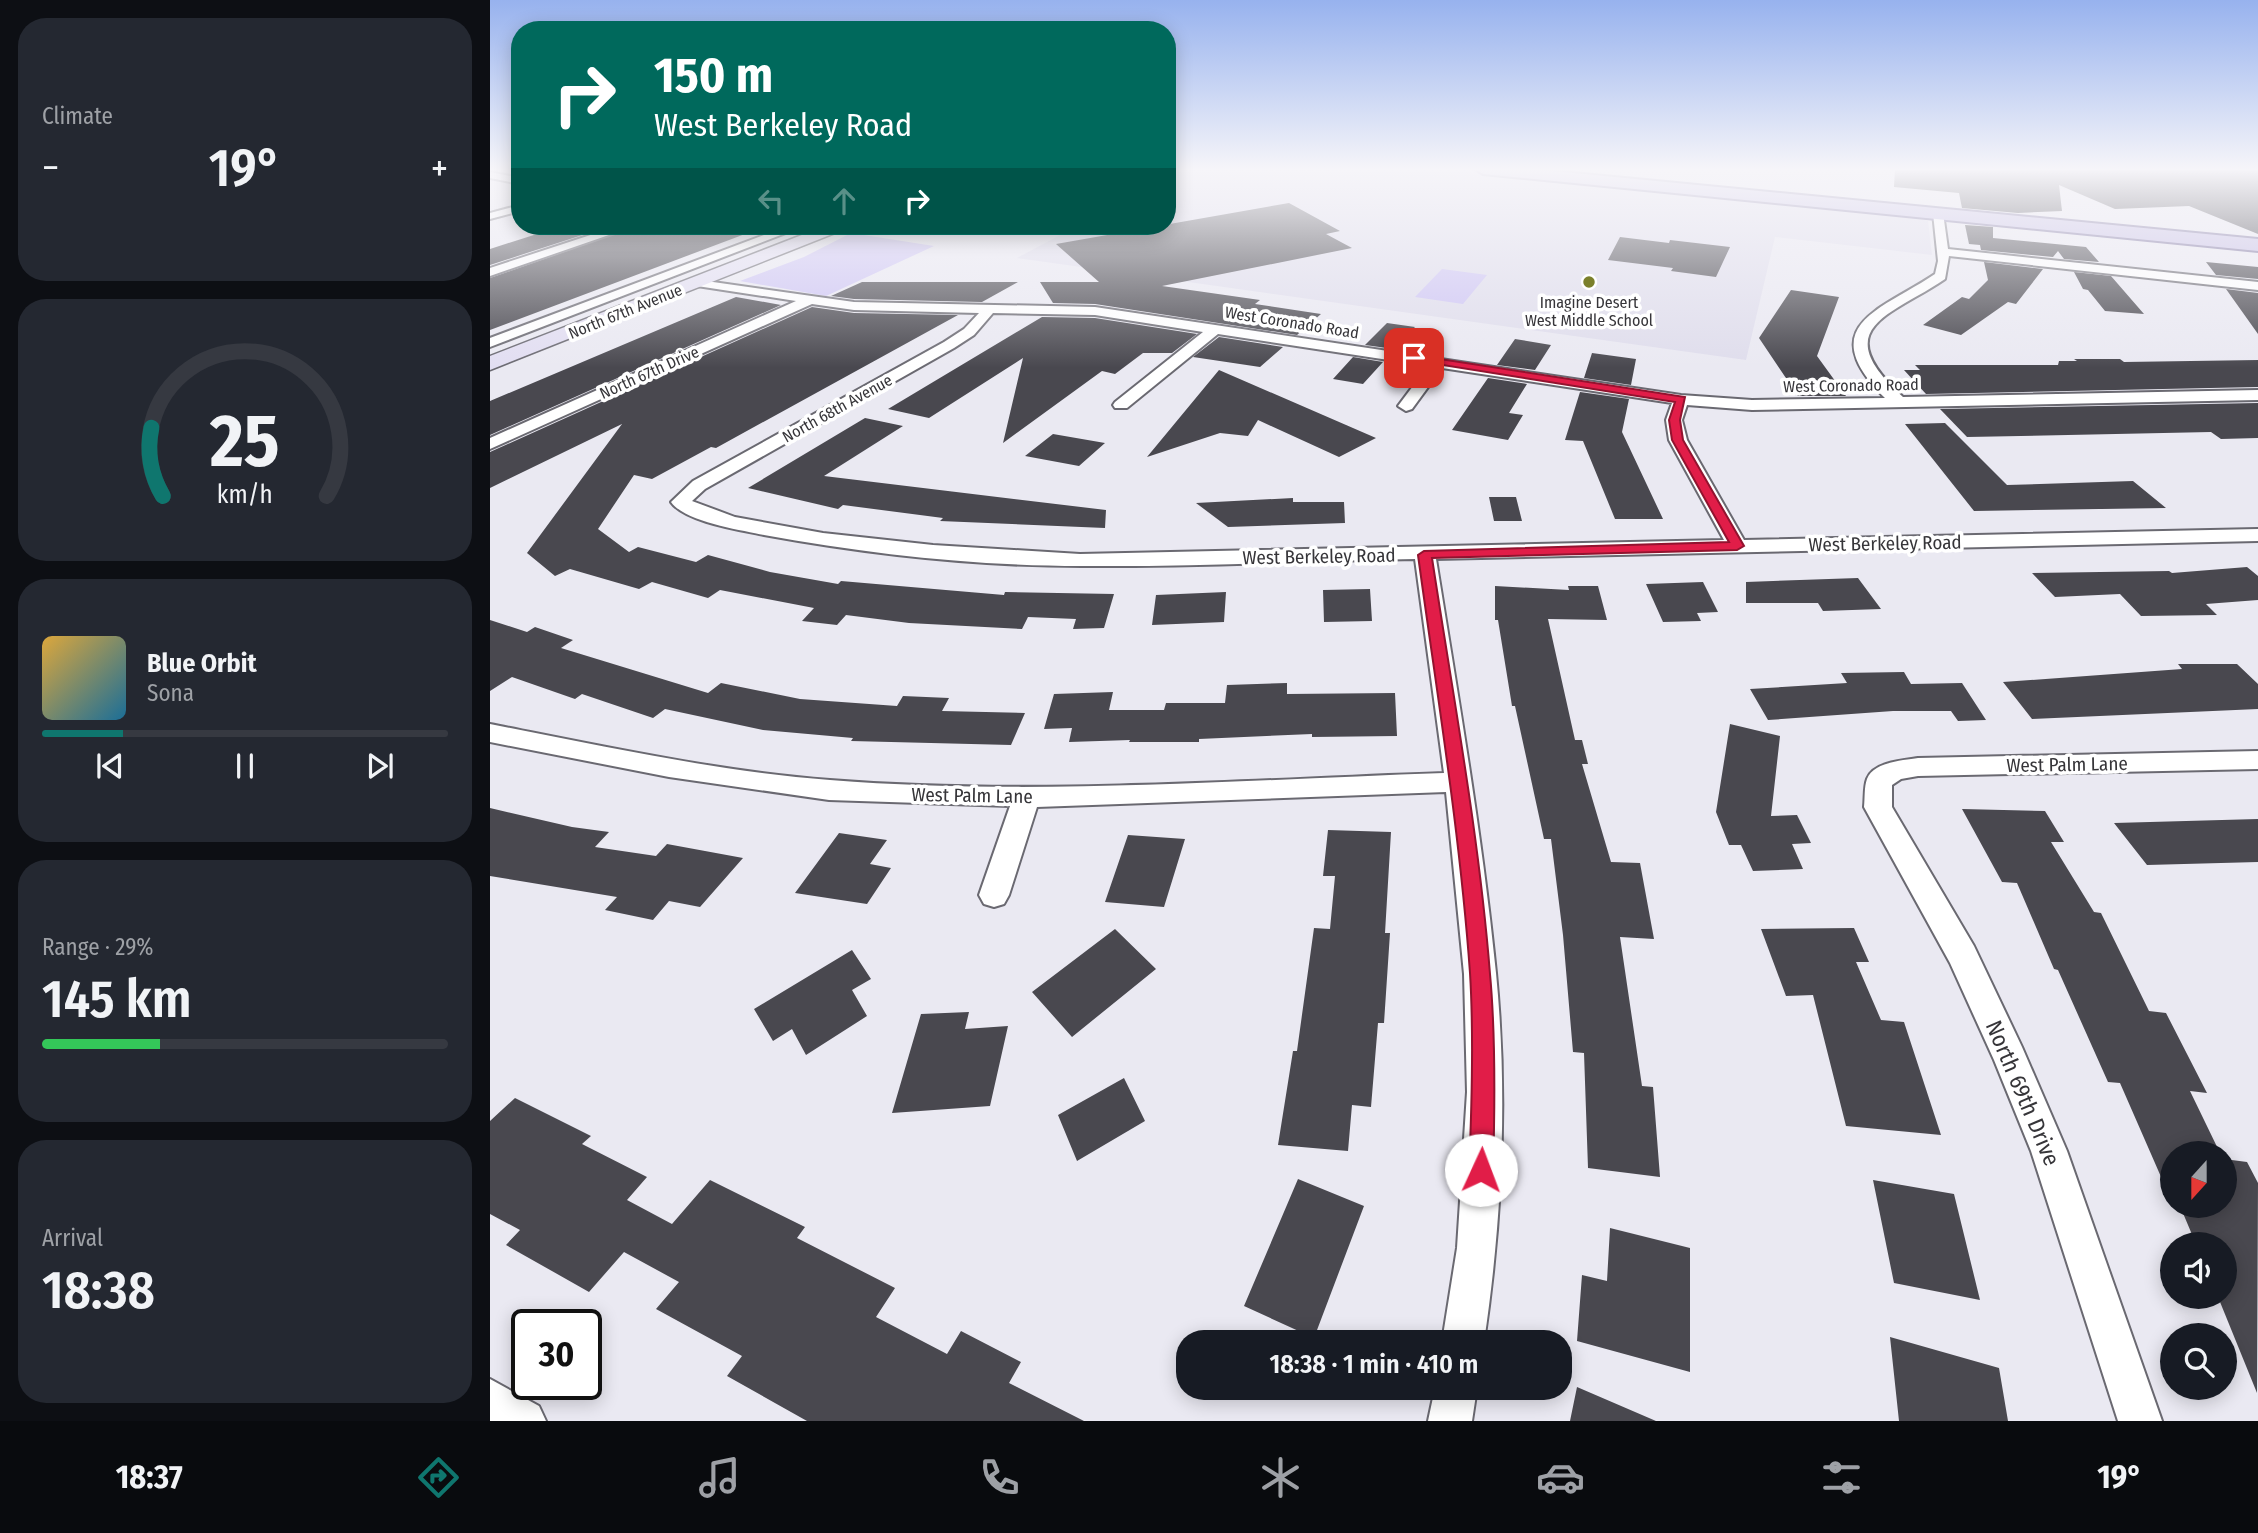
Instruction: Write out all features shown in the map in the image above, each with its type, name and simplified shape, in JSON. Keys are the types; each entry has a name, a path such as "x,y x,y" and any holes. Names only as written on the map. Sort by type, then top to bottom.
{"main road":[{"name":"North 67th Avenue","path":"490,365 815,235"},
{"path":"2161,235 2258,245"}],"street":[{"path":"490,272 601,235"},
{"name":"North 67th Avenue","path":"490,343 773,235"},
{"path":"1899,402 1871,372 1863,357 1859,340 1864,328 1882,310 1941,276 1944,252 1941,235"},
{"path":"1944,252 2258,286"},
{"path":"2167,276 2177,290"},
{"name":"West Coronado Road","path":"697,282 807,301 877,308 1096,312 1681,400 1752,405 2258,395"},
{"name":"North 67th Drive","path":"490,444 807,301"},
{"name":"North 68th Avenue","path":"680,502 699,485 949,345 969,332 990,308"},
{"path":"1121,405 1215,329"},
{"path":"1406,405 1439,362"},
{"path":"1681,400 1674,420 1678,440 1737,546"},
{"name":"West Berkeley Road","path":"680,502 701,515 789,533 900,550 1080,560 1424,555 2258,535"},
{"path":"1424,555 1458,782 1480,974 1484,1092 1477,1248 1465,1330"},
{"name":"West Palm Lane","path":"490,733 669,768 829,790 1027,797 1458,782"},
{"name":"West Palm Lane","path":"1879,780 1895,771 1918,767 2258,760"},
{"name":"North 69th Drive","path":"1879,780 1878,807 1963,956 2049,1151 2140,1421"},
{"path":"993,895 1027,797"},
{"path":"1450,1421 1454,1400"},
{"path":"490,1401 524,1421"}],"shaded area":[{"path":"846,235 866,235 934,246 826,296 740,281 804,257"},
{"name":"Imagine Desert West Middle School","path":"1060,235 1930,235 1932,255 1775,237 1746,360 1017,258"},
{"path":"1442,269 1487,275 1463,304 1415,297"}],"building":[{"path":"533,235 581,235 490,265 490,249"},
{"path":"611,235 742,235 490,330 490,278"},
{"path":"1105,235 1328,235 1352,248 1162,286 1260,300 1255,304 1321,314 1297,335 1095,304 1053,303 1040,282 1099,282 1056,244"},
{"path":"1967,235 1993,235 1993,238 2086,247 2099,262 2064,259 2058,251 2053,257 1981,250 1980,245 1969,244"},
{"path":"1620,237 1730,247 1716,277 1671,271 1673,268 1608,260"},
{"path":"1984,262 2043,269 2016,304 2008,302 1961,335 1923,325 1962,297 1969,299 1988,280"},
{"path":"2206,262 2258,267 2258,279 2216,275"},
{"path":"2074,272 2111,276 2144,314 2105,311 2088,290 2083,289"},
{"path":"862,282 1018,282 982,302 831,296"},
{"path":"2226,289 2258,293 2258,334"},
{"path":"1791,290 1839,297 1817,356 1846,396 1798,396 1759,338"},
{"path":"736,297 781,305 490,435 490,401"},
{"path":"812,307 854,313 958,315 716,448 711,447 652,479 634,475 598,529 629,552 638,547 696,562 708,555 770,572 838,584 841,581 1004,595 1005,592 1114,594 1104,628 1073,629 1076,619 1028,617 1022,629 909,623 846,615 837,625 802,621 814,608 720,590 708,598 652,582 639,589 570,569 555,576 527,553 622,424 490,488 490,452"},
{"path":"1042,317 1095,318 1197,334 1172,353 1143,353 1115,374 1102,371 1003,443 1023,358 929,418 888,409"},
{"path":"1387,323 1415,327 1394,349 1365,345"},
{"path":"1219,337 1283,347 1260,367 1193,357"},
{"path":"1515,339 1551,345 1535,370 1497,365"},
{"path":"1592,353 1636,359 1631,385 1584,378"},
{"path":"1353,357 1383,362 1363,384 1333,379"},
{"path":"2074,359 2120,359 2124,362 2258,360 2258,387 1926,394 1904,370 1920,370 1915,365 2058,365 2059,361 2077,361"},
{"path":"1219,370 1376,438 1339,457 1258,420 1248,436 1220,433 1147,457"},
{"path":"1488,378 1527,384 1509,413 1523,415 1508,440 1452,430"},
{"path":"1580,392 1629,399 1622,432 1663,519 1615,519 1583,441 1565,440"},
{"path":"2258,403 2258,438 2221,439 2211,432 1967,437 1940,409"},
{"path":"865,418 903,426 824,476 1106,510 1105,528 940,521 943,518 843,505 838,509 748,488"},
{"path":"1945,423 2007,485 2133,481 2166,508 1974,511 1905,424"},
{"path":"1053,434 1105,443 1079,466 1025,456"},
{"path":"1489,497 1516,497 1522,521 1494,521"},
{"path":"1293,498 1293,502 1344,502 1345,523 1228,527 1196,503"},
{"path":"2247,567 2258,576 2258,600 2206,604 2217,615 2141,616 2120,594 2055,597 2032,573 2172,573"},
{"path":"1858,578 1881,609 1823,611 1818,603 1746,603 1746,582"},
{"path":"1703,582 1718,612 1697,613 1701,621 1663,622 1646,584"},
{"path":"1495,586 1569,590 1568,586 1598,586 1607,620 1548,619 1575,740 1582,740 1588,764 1582,764 1611,862 1640,863 1654,939 1620,937 1642,1086 1653,1087 1660,1177 1588,1168 1584,1053 1573,1052 1551,839 1544,839 1515,706 1512,706 1498,620 1495,620"},
{"path":"1370,589 1372,621 1324,622 1323,590"},
{"path":"1226,592 1224,622 1152,625 1156,595"},
{"path":"490,620 527,632 535,627 573,640 561,648 708,693 721,683 800,699 897,706 903,696 949,698 942,711 1025,713 1011,745 851,741 853,738 763,730 665,709 653,718 582,694 575,699 512,677 490,691"},
{"path":"2178,664 2237,664 2258,684 2258,709 2032,719 2003,682 2182,669"},
{"path":"1904,672 1911,684 1962,683 1986,720 1958,721 1951,711 1893,711 1768,720 1750,689 1847,683 1841,673"},
{"path":"1287,683 1287,694 1395,693 1397,736 1312,737 1312,734 1199,739 1199,742 1069,742 1072,728 1044,729 1054,694 1113,692 1109,710 1164,710 1166,703 1225,703 1227,685"},
{"path":"1730,724 1780,736 1771,816 1797,815 1811,843 1792,844 1803,869 1753,871 1741,845 1729,845 1716,812"},
{"path":"490,808 572,827 609,832 595,847 656,856 667,844 743,858 700,907 669,901 653,920 605,910 617,897 490,876"},
{"path":"1962,809 2045,811 2064,842 2051,842 2094,912 2101,913 2149,1011 2166,1013 2207,1093 2190,1091 2214,1141 2160,1141 2160,1175 2120,1083 2108,1082 2058,970 2054,969 2017,883 2002,882"},
{"path":"2258,819 2258,862 2147,865 2114,823"},
{"path":"1328,830 1391,832 1385,933 1390,933 1384,1023 1378,1023 1371,1107 1352,1105 1348,1151 1278,1145 1293,1051 1297,1051 1314,928 1330,929 1335,876 1323,876"},
{"path":"839,833 887,840 870,864 891,868 867,904 795,893"},
{"path":"1128,835 1185,839 1164,907 1105,902"},
{"path":"1854,928 1869,962 1856,962 1881,1020 1904,1022 1941,1135 1846,1126 1813,995 1786,996 1761,929"},
{"path":"1115,929 1156,969 1072,1037 1032,992"},
{"path":"852,950 871,979 852,990 867,1016 806,1055 792,1029 773,1041 754,1009"},
{"path":"969,1012 965,1029 1008,1026 990,1106 892,1113 921,1014"},
{"path":"1124,1078 1145,1121 1077,1161 1058,1115"},
{"path":"515,1098 591,1136 582,1144 647,1177 627,1200 672,1224 710,1180 805,1227 797,1238 895,1288 876,1317 947,1354 961,1331 1021,1362 1009,1383 1084,1421 807,1421 727,1376 742,1356 656,1309 679,1282 624,1252 589,1292 506,1245 520,1230 490,1214 490,1121"},
{"path":"2237,1161 2247,1162 2258,1183 2257,1393 2237,1344 2237,1323 2229,1323 2223,1309 2237,1309 2237,1232 2191,1232 2185,1218 2237,1218"},
{"path":"1298,1179 1364,1206 1317,1330 1296,1330 1244,1306"},
{"path":"1873,1180 1954,1194 1980,1300 1894,1283"},
{"path":"1610,1228 1690,1248 1690,1372 1577,1341 1582,1275 1607,1281"},
{"path":"1890,1337 1999,1368 2008,1421 1899,1421"},
{"path":"1577,1387 1656,1421 1570,1421"}],"place":[{"name":"Imagine Desert West Middle School","path":"1589,282"}],"route":[{"path":"1414,358 1681,400 1674,420 1678,440 1737,546 1424,555 1458,782 1480,974 1484,1092 1481,1170"}]}
